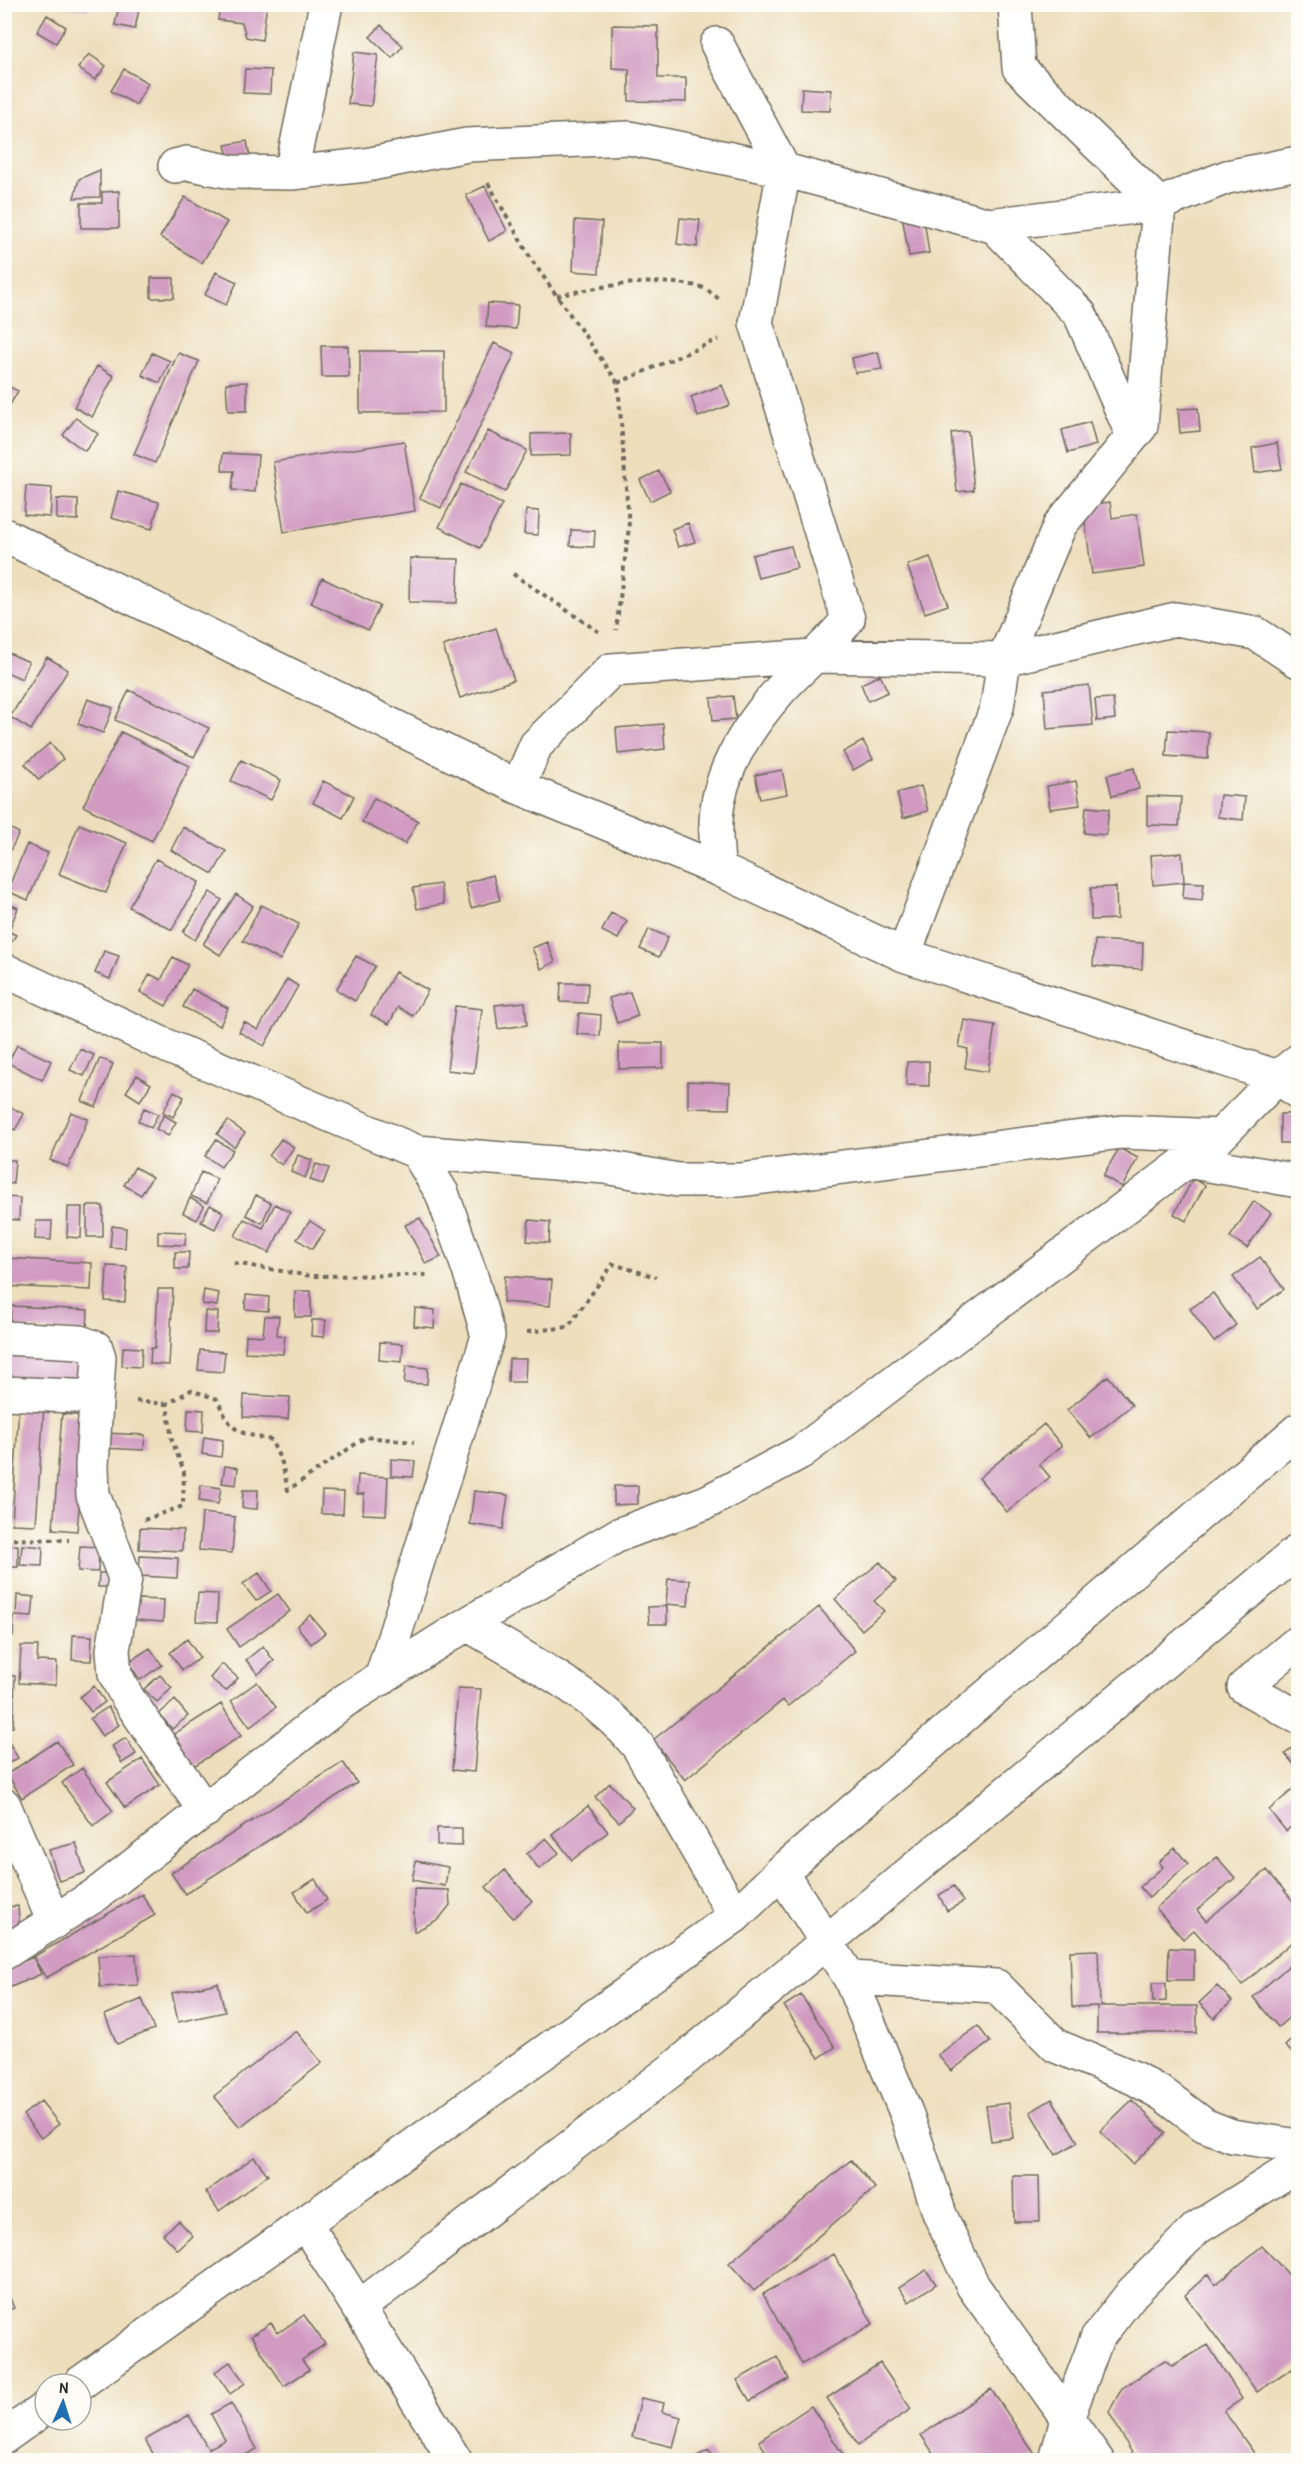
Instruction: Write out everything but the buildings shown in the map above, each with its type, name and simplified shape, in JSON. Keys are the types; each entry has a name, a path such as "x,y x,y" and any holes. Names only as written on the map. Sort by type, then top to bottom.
{"street":[{"path":"291,173 326,4"},
{"path":"1015,4 1018,68 1159,204"},
{"path":"717,44 784,170 756,323 848,619 781,688 751,727 734,756 723,786 716,822 718,869"},
{"path":"175,166 187,163 232,172 291,173 366,165 467,145 629,138 784,170 993,225 1159,204 1227,177 1299,163"},
{"path":"904,955 997,706 1004,659 1060,525 1140,426 1159,204"},
{"path":"993,225 1080,314 1133,436"},
{"path":"4,535 518,788 718,869 904,955 1292,1077"},
{"path":"518,788 536,745 613,656 1004,659 1176,620 1255,633 1299,661"},
{"path":"4,970 169,1047 417,1152 605,1167 678,1180 740,1180 1010,1147 1066,1137 1122,1132 1220,1136"},
{"path":"4,1953 97,1894 344,1701 467,1624 618,1535 707,1502 801,1452 1220,1136 1292,1077"},
{"path":"381,1678 488,1336 471,1276 442,1193 417,1152"},
{"path":"1187,1161 1299,1181"},
{"path":"4,1338 80,1342 96,1348 99,1357 93,1488 96,1506 125,1578 113,1650 115,1674 127,1697 205,1811"},
{"path":"4,1393 96,1397"},
{"path":"93,2374 735,1916 781,1872 1299,1430"},
{"path":"358,2308 673,2069 828,1944 1299,1551"},
{"path":"467,1624 575,1689 622,1726 638,1746 735,1916"},
{"path":"1299,1642 1244,1687 1299,1717"},
{"path":"4,1805 54,1923"},
{"path":"781,1872 850,1978 907,2115 940,2215 973,2286 1068,2416 1097,2460"},
{"path":"850,1978 996,1986 1056,2046 1134,2078 1164,2095 1204,2125 1233,2136 1299,2146"},
{"path":"1056,2460 1068,2416 1097,2338 1132,2294 1197,2228 1299,2165"},
{"path":"305,2223 454,2460"},
{"path":"4,2438 33,2417"}],"path":[{"path":"467,145 531,259 618,382 629,527 613,656"},
{"path":"557,296 585,290 654,283 699,286 756,323"},
{"path":"618,382 756,323"},
{"path":"513,574 613,656"},
{"path":"234,1263 310,1276 471,1276"},
{"path":"488,1336 568,1327 613,1264 656,1277"},
{"path":"4,1539 65,1542 183,1506 184,1472 172,1440 167,1404 191,1390 217,1399 226,1419 238,1433 271,1440 282,1463 288,1490 366,1437 454,1446"}]}
